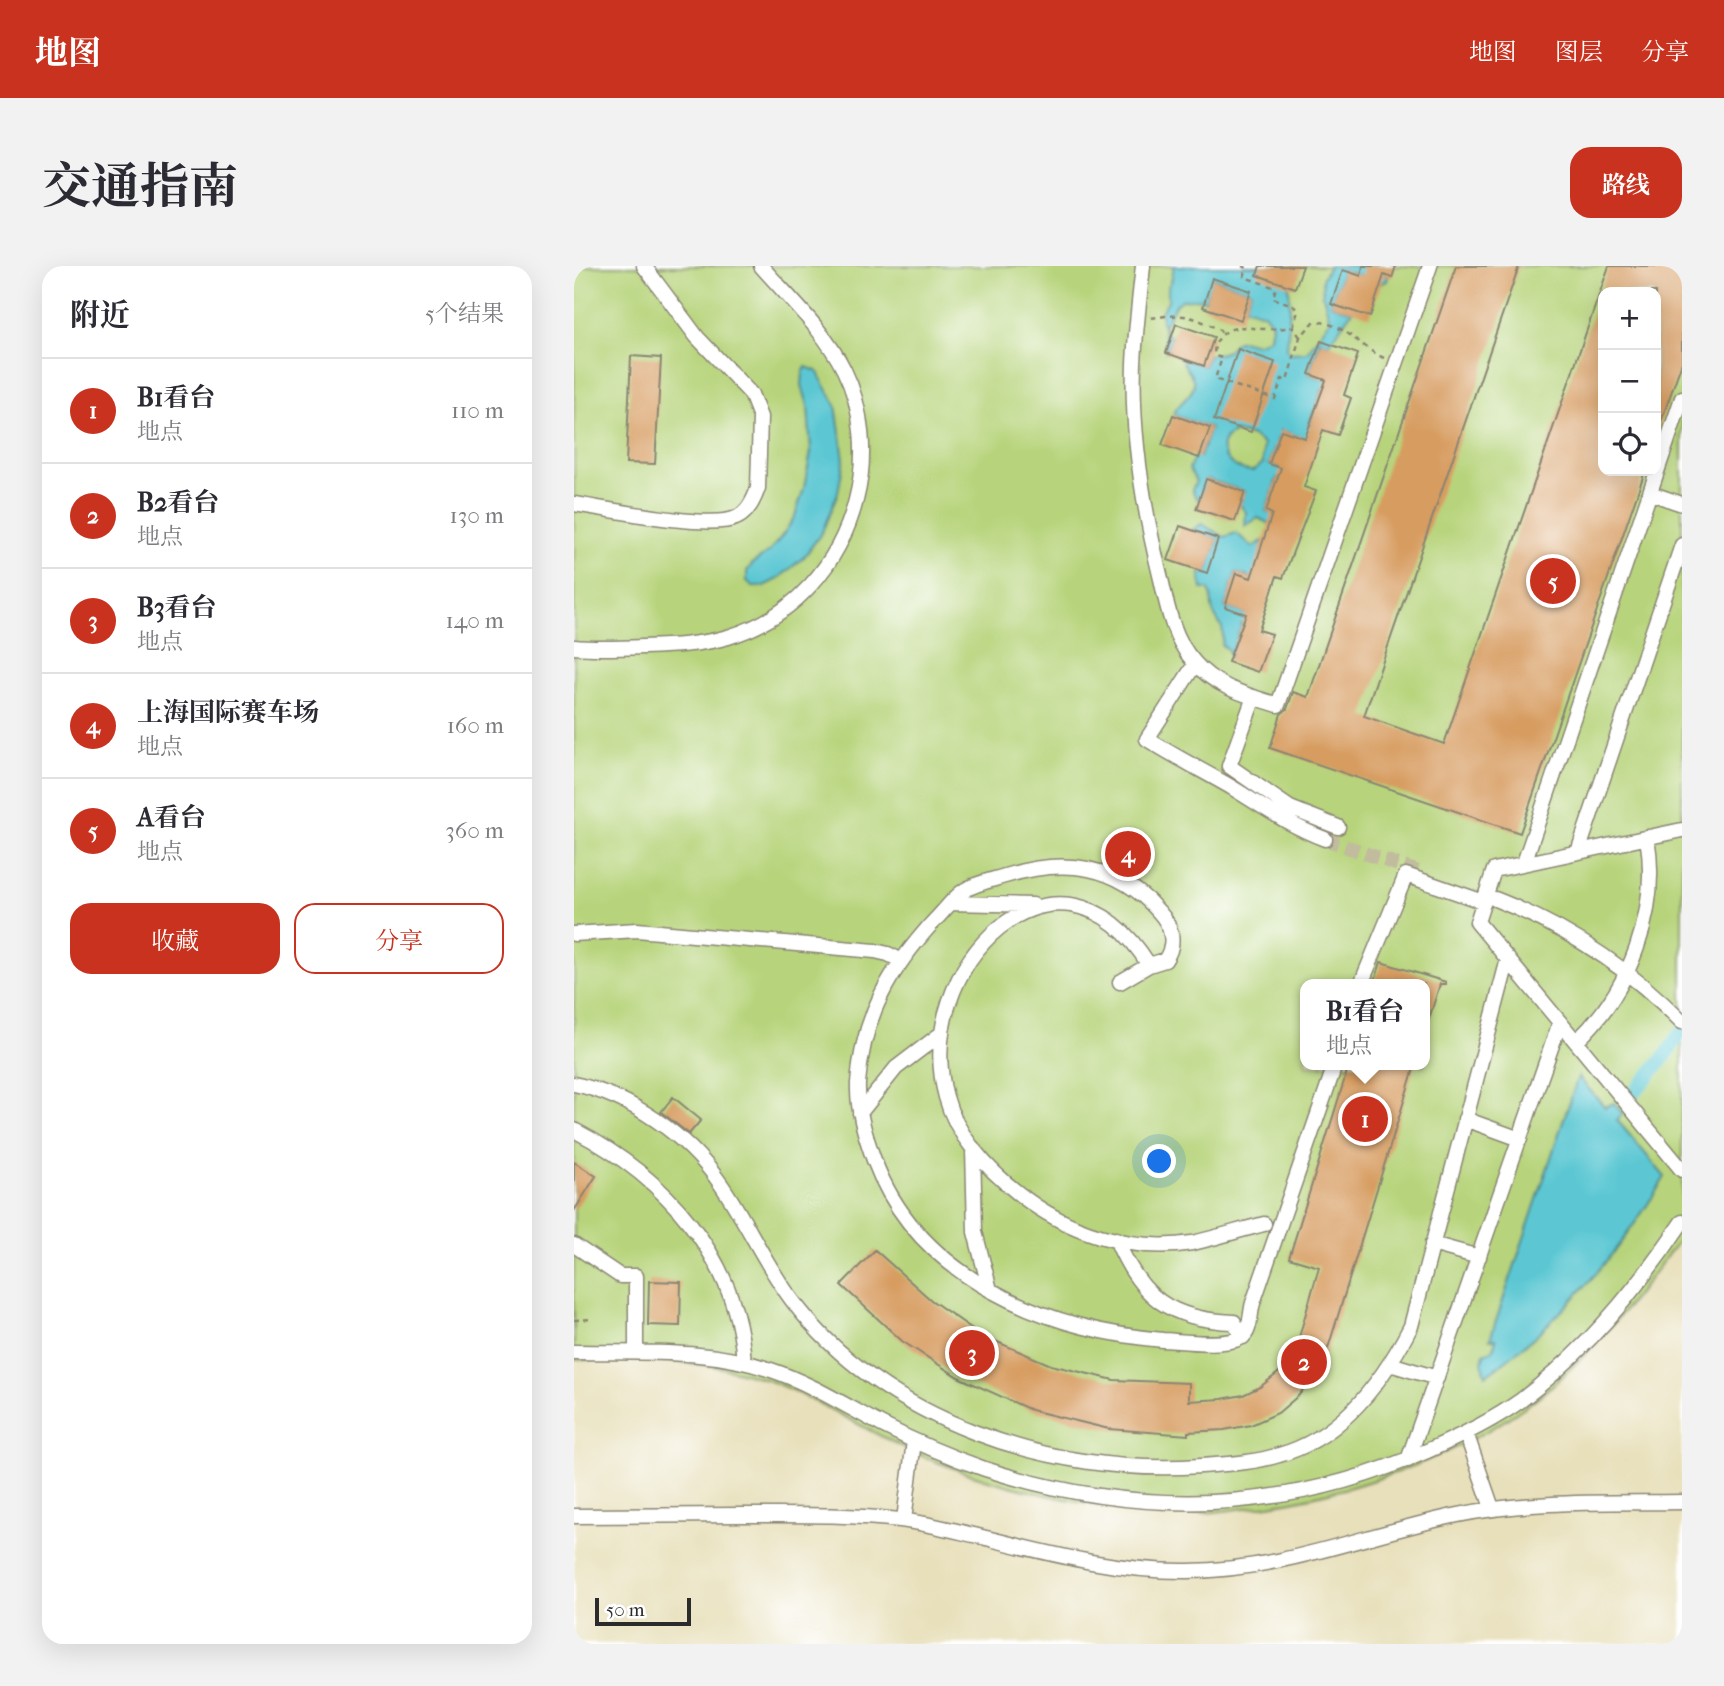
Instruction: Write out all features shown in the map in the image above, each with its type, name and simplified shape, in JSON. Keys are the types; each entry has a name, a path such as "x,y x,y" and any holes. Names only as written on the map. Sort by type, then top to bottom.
{"street":[{"path":"574,504 689,520 726,521 742,515 755,498 758,488 760,424 751,394 697,337 644,266"},
{"path":"574,647 677,645 707,642 741,632 773,615 806,591 820,577 840,544 853,511 861,475 860,424 852,392 836,357 761,266"},
{"path":"1143,266 1135,347 1137,449 1150,531 1167,607 1185,652 1195,664 1218,683 1278,705 1430,266"},
{"path":"1524,863 1682,398"},
{"path":"1650,493 1682,504"},
{"path":"1578,852 1682,545"},
{"path":"1195,664 1147,740 1235,790 1271,814 1325,839"},
{"path":"1254,697 1229,766 1290,808 1338,827"},
{"path":"1682,830 1494,870 1489,901 1477,922 1682,1170"},
{"path":"1576,1042 1609,1003 1641,936 1648,903 1650,868 1647,837"},
{"path":"1120,982 1149,965 1161,962 1168,955 1171,943 1169,925 1147,900 1127,885 1105,874 1069,865 1034,868 967,888 951,903 900,960 876,1004 863,1045 858,1086 860,1113 870,1148 885,1184 910,1224 946,1262 970,1280 1055,1317 1117,1334 1179,1341 1219,1342 1243,1337 1333,1070"},
{"path":"1363,979 1406,875 1489,901 1563,930 1626,972 1682,1022"},
{"path":"951,903 1071,905 1099,913 1128,936 1149,965"},
{"path":"1043,906 1016,916 1001,926 974,953 953,990 942,1033 942,1077 946,1097 973,1148 1007,1185 1052,1217 1116,1240 1143,1244 1192,1242 1264,1224"},
{"path":"574,934 636,930 875,951 900,960"},
{"path":"574,1084 605,1094 642,1112 662,1125 702,1160 726,1192 768,1266 792,1300 822,1335 846,1356 903,1397 992,1439 1060,1458 1124,1467 1162,1468 1256,1461 1282,1455 1312,1441 1335,1426 1371,1390 1390,1364 1411,1326 1508,959"},
{"path":"1408,1460 1560,1022"},
{"path":"860,1113 891,1074 942,1033"},
{"path":"1465,1119 1520,1139"},
{"path":"574,1130 606,1148 648,1179 690,1224 726,1281 742,1334 744,1362"},
{"path":"973,1148 975,1232 990,1290"},
{"path":"574,1352 703,1355 744,1362 798,1380 914,1441 980,1467 1018,1479 1101,1497 1191,1503 1306,1492 1358,1478 1408,1460 1466,1433 1519,1402 1569,1359 1637,1283 1682,1222"},
{"path":"1116,1240 1134,1277 1158,1301 1170,1309 1198,1319 1234,1322 1243,1337"},
{"path":"1432,1244 1479,1256"},
{"path":"574,1245 620,1276 636,1276 636,1352"},
{"path":"1390,1364 1437,1378"},
{"path":"1466,1433 1492,1508"},
{"path":"904,1520 914,1441"},
{"path":"574,1516 815,1514 904,1520 1073,1559 1148,1570 1188,1571 1278,1562 1454,1515 1492,1508 1534,1504 1682,1502"}],"path":[{"path":"1242,266 1247,268 1244,277 1276,288 1272,298 1293,305 1298,311 1292,327"},
{"path":"1156,317 1191,315 1223,334"},
{"path":"1292,327 1270,329 1240,326 1223,334 1214,350 1215,356 1222,358 1215,379 1275,399 1282,379 1287,381 1300,337 1315,321 1344,329 1367,350 1396,363"},
{"path":"1292,327 1300,337"},
{"path":"574,1320 592,1319"}],"green space":[{"path":"574,266 1682,266 1682,1236 1598,1341 1534,1400 1497,1425 1417,1464 1374,1480 1288,1502 1197,1513 1131,1509 1065,1499 1000,1483 916,1453 770,1381 722,1368 673,1362 574,1360"}],"water":[{"path":"1174,266 1260,266 1289,286 1287,350 1291,353 1307,352 1330,320 1322,279 1329,266 1364,266 1388,276 1387,281 1382,283 1343,270 1331,304 1352,311 1329,344 1320,341 1309,374 1332,382 1323,388 1309,425 1318,432 1303,438 1281,430 1269,464 1291,471 1277,478 1266,511 1286,518 1268,523 1258,518 1245,526 1246,512 1240,505 1245,492 1207,479 1200,499 1196,498 1192,490 1196,481 1189,469 1195,456 1200,457 1210,428 1173,415 1191,392 1194,383 1182,358 1204,366 1208,355 1225,352 1238,341 1264,341 1270,337 1272,324 1264,313 1245,307 1251,291 1213,278 1205,300 1182,300 1175,306 1164,325 1166,334 1171,337 1166,353 1161,312 1168,301 1168,286","holes":["1236,432 1252,436 1263,444 1263,463 1253,471 1244,470 1229,461 1223,449 1224,442"]},
{"path":"806,367 817,371 836,405 844,459 838,493 822,532 804,557 778,579 764,586 753,586 747,581 747,571 753,563 769,552 785,532 795,516 804,488 811,452 808,406 802,385"},
{"path":"1202,524 1224,537 1236,533 1253,547 1263,541 1259,580 1236,573 1225,607 1255,617 1242,624 1230,657 1228,650 1222,645 1222,629 1213,612 1210,592 1208,589 1202,589 1200,571 1207,573 1218,539 1192,530"},
{"path":"1578,1077 1605,1107 1614,1103 1623,1114 1617,1120 1665,1177 1628,1233 1586,1285 1539,1333 1486,1375 1482,1362 1484,1354 1493,1350 1496,1339 1490,1339"}],"building":[{"path":"1260,266 1303,266 1295,288 1257,275"},
{"path":"1363,266 1396,266 1392,278 1384,275 1370,317 1331,304 1343,270 1361,276"},
{"path":"1456,266 1519,266 1364,716 1444,744 1598,298 1598,476 1643,476 1520,833 1270,748 1281,714 1287,709 1293,692 1308,697"},
{"path":"1609,266 1682,266 1682,362 1661,422 1661,287 1602,287"},
{"path":"1212,278 1251,291 1241,320 1203,307"},
{"path":"1176,324 1214,337 1204,366 1166,353"},
{"path":"1321,341 1358,354 1344,395 1351,398 1338,435 1323,430 1304,487 1316,491 1283,578 1277,576 1259,630 1272,634 1258,672 1228,662 1246,614 1225,607 1236,573 1251,578 1272,514 1266,511 1281,468 1269,464 1281,430 1305,438 1326,380 1309,374"},
{"path":"1238,349 1275,362 1251,432 1214,420"},
{"path":"631,356 661,358 655,464 626,463"},
{"path":"1173,415 1210,428 1199,458 1162,445"},
{"path":"1206,479 1245,492 1235,521 1196,509"},
{"path":"1180,526 1218,539 1207,573 1168,560"},
{"path":"1381,962 1446,984 1440,984 1430,1016 1430,979 1376,979"},
{"path":"1347,1070 1413,1070 1329,1345 1318,1370 1299,1395 1278,1413 1251,1425 1188,1432 1188,1435 1109,1429 1031,1410 958,1377 902,1341 841,1285 875,1250 931,1300 981,1335 1051,1365 1114,1380 1189,1383 1189,1401 1243,1395 1260,1387 1278,1373 1292,1354 1319,1267 1289,1258"},
{"path":"673,1097 701,1120 689,1134 661,1112"},
{"path":"574,1162 596,1176 574,1211"},
{"path":"649,1281 681,1282 680,1326 648,1325"}],"waterway":[{"path":"1634,1093 1666,1055 1681,1032"}],"tunnel":[{"path":"1325,839 1424,874"}],"place":[{"name":"A看台","path":"1553,581"},
{"name":"上海国际赛车场","path":"1128,854"},
{"name":"B1看台","path":"1365,1119"},
{"name":"B3看台","path":"972,1353"},
{"name":"B2看台","path":"1304,1362"}]}
